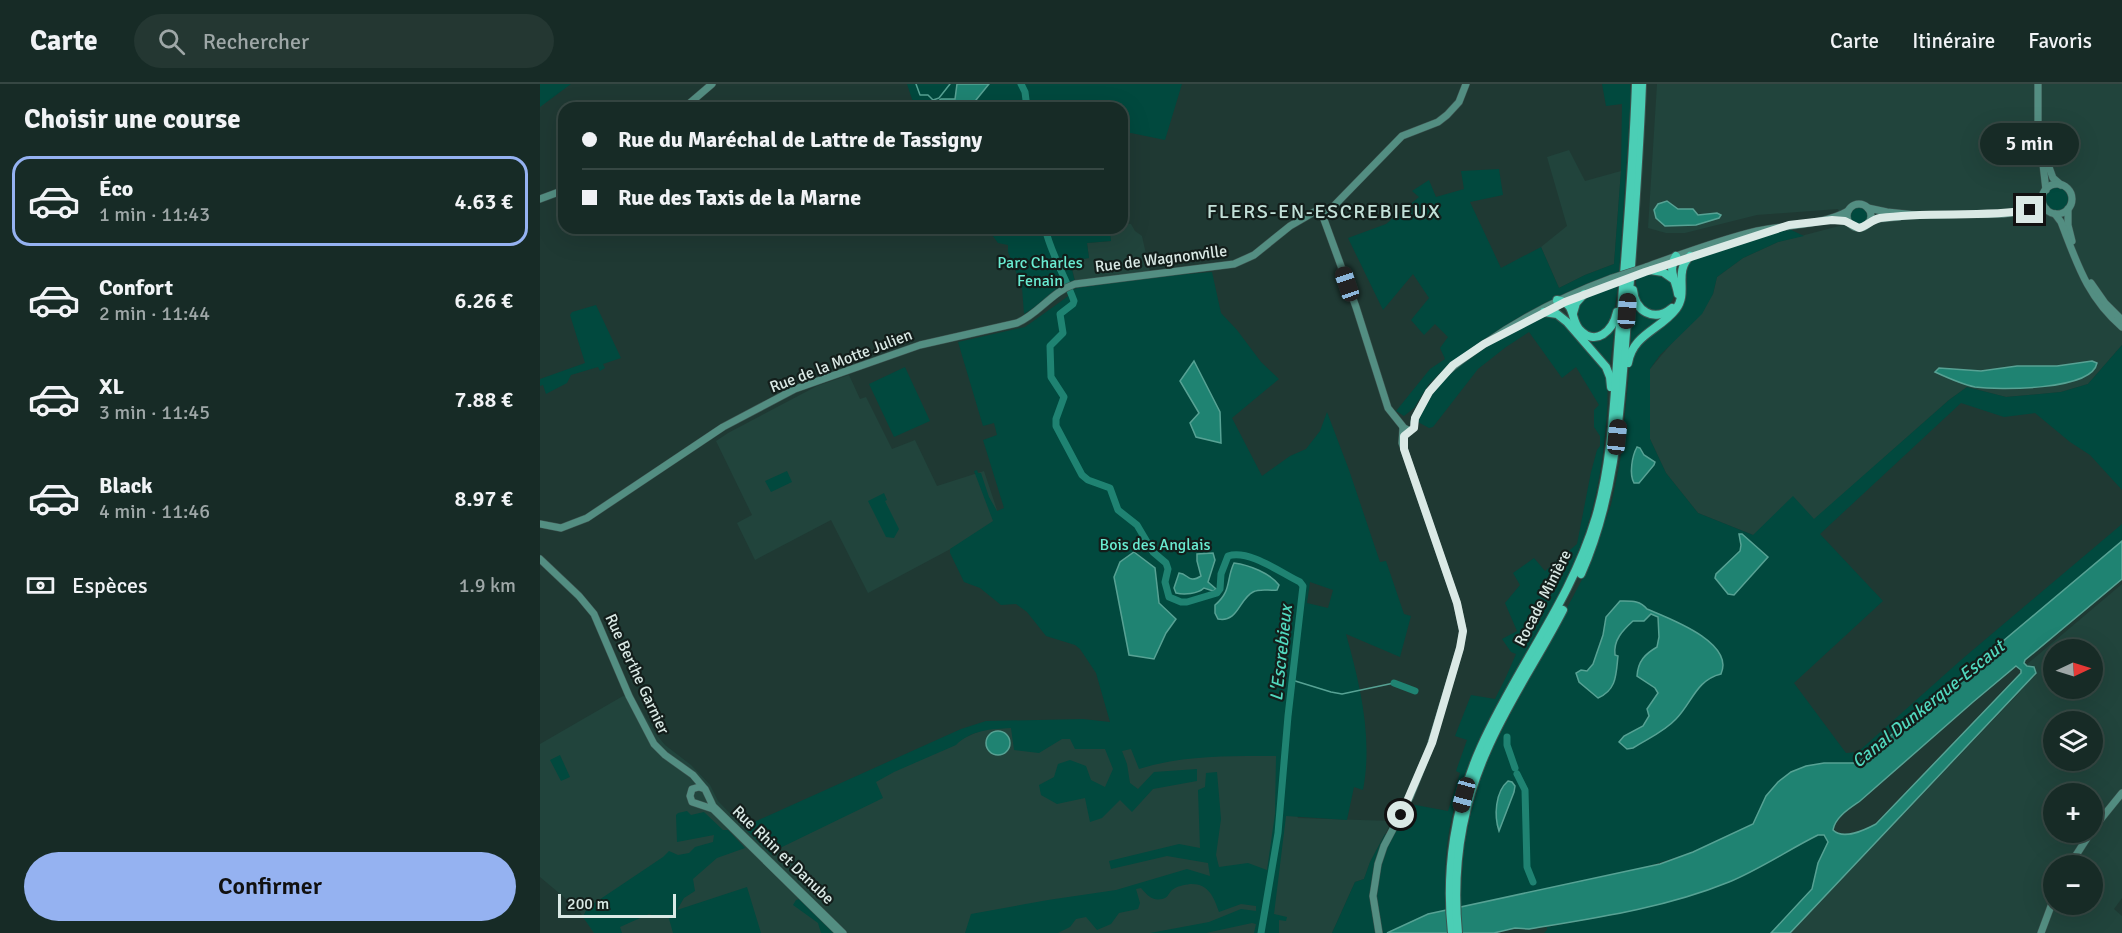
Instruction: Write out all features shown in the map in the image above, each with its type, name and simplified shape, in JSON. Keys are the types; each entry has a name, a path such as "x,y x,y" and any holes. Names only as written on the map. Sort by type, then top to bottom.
{"highway":[{"name":"Rocade Minière","path":"1452,933 1456,824 1472,770 1490,729 1576,572 1600,502 1611,432 1624,282 1636,84"},
{"name":"Rocade Minière","path":"1458,933 1453,880 1464,818 1483,757 1506,710 1563,610 1595,539 1611,476 1620,407 1642,84"},
{"path":"1632,253 1635,302 1643,311 1658,315 1671,309 1677,297 1673,260"},
{"path":"1620,407 1631,350 1640,339 1678,306 1682,295 1681,272 1690,256"},
{"path":"1673,260 1681,272"},
{"path":"1647,270 1663,272 1674,280"},
{"path":"1562,300 1563,312 1584,333 1596,336 1606,333 1615,321 1624,282"},
{"path":"1570,319 1575,304 1584,294"},
{"path":"1544,312 1570,319 1604,365 1611,384 1611,432"}],"street":[{"path":"691,102 712,84"},
{"name":"Rue de Wagnonville","path":"1069,286 1234,264 1254,255 1290,226 1322,212 1350,189 1402,136 1445,118 1459,102 1466,84"},
{"path":"2038,84 2038,117 2044,193 2042,202 2046,209 2055,214 2061,222 2089,288 2103,308 2122,327"},
{"path":"2042,148 2053,178 2068,190 2071,196 2068,209 2070,232 2082,270 2103,302 2122,320"},
{"path":"1988,213 2029,206 2052,186 2061,186"},
{"path":"540,199 558,192"},
{"path":"1378,931 1373,896 1377,864 1410,797 1430,747 1463,633 1457,603 1404,449 1403,438 1407,424 1435,383 1448,370 1515,323 1562,300 1728,238 1823,219 1848,211 1856,204 1887,212 1916,214 1973,214 2046,209"},
{"path":"1868,208 1871,214 1869,222"},
{"path":"2055,214 2063,213 2068,209"},
{"path":"1848,211 1847,216 1850,223"},
{"path":"1322,212 1390,411 1407,424"},
{"path":"1823,219 1840,220 1859,228 1878,219 1916,214"},
{"path":"1673,260 1789,225"},
{"path":"1484,344 1562,300 1584,294 1612,281"},
{"name":"Rue de la Motte Julien","path":"540,524 561,528 590,517 720,429 792,391 920,345 1020,322 1069,286"},
{"name":"Rue Berthe Garnier","path":"540,559 590,608 647,732 661,752 687,771 706,791"},
{"path":"687,771 694,780 694,788 690,793 691,800 696,805 702,805 707,800 706,791 700,787 694,788"},
{"name":"Rue Rhin et Danube","path":"706,791 713,806 841,933"},
{"path":"2103,818 2122,793"},
{"name":"Rue Rhin et Danube","path":"702,805 711,808 732,827 841,933"},
{"path":"2041,933 2048,915"}],"shaded area":[{"path":"957,84 989,84 976,102 937,102 941,99 955,99"},
{"path":"1657,84 2122,84 2122,345 2088,384 2061,392 2006,397 1967,387 1949,400 1814,520 1753,535 1698,513 1666,473 1650,439 1650,369 1713,294 1717,277 1743,258 1778,242 1843,225 1838,209 1757,215 1685,233 1666,233 1648,228"},
{"path":"1569,150 1585,181 1621,171 1614,264 1559,288 1541,247 1567,226 1547,157"},
{"path":"1667,201 1678,209 1693,209 1698,215 1717,213 1721,215 1719,218 1696,225 1665,226 1656,218 1654,210 1658,204"},
{"path":"1128,224 1131,224 1142,236 1151,277 1077,288 1070,261 1089,258 1087,243 1111,241 1110,234 1128,234"},
{"path":"1194,361 1220,412 1221,443 1196,437 1190,423 1199,413 1180,381"},
{"path":"2092,361 2097,363 2091,372 2079,379 2042,387 1975,387 1935,372 1939,368 1981,371 2017,366 2057,366"},
{"path":"849,375 860,399 866,397 892,449 915,440 937,486 984,471 1001,522 868,593 831,520 755,560 737,523 752,515 716,441 817,386"},
{"path":"1637,447 1655,462 1639,483 1634,483 1632,465"},
{"path":"1739,534 1742,534 1768,557 1734,595 1728,594 1715,578 1716,574 1740,551"},
{"path":"2122,541 2122,579 2050,639 2043,639 2043,645 2024,663 2034,667 2036,673 1790,933 1771,933 1812,889 1818,863 1828,842 1824,835 1818,835 1729,882 1680,899 1630,911 1580,921 1529,929 1515,928 1494,933 1387,933 1428,914 1660,864 1693,852 1753,824 1766,796 1791,772 1806,766 1824,763 1858,763","holes":["2016,666 2021,673 1876,824 1848,834 1837,833 1833,830 1834,825 1844,813"]},
{"path":"1134,552 1155,568 1159,603 1176,619 1166,633 1154,659 1129,655 1114,577 1120,562"},
{"path":"1213,553 1215,560 1208,582 1216,589 1213,591 1204,588 1191,594 1176,593 1174,588 1179,573 1191,579 1201,576 1197,554"},
{"path":"1234,563 1259,570 1279,585 1277,590 1253,592 1248,595 1234,614 1225,619 1218,619 1215,605 1224,595"},
{"path":"2122,584 2122,898 2114,909 2122,916 2122,933 1790,933 2018,694 2036,673 2031,666 2026,665 2043,651 2043,699 2103,699 2103,639 2057,639"},
{"path":"1620,601 1638,603 1697,633 1718,652 1723,662 1721,674 1706,681 1700,687 1682,713 1671,724 1633,748 1627,749 1619,742 1624,736 1643,726 1649,716 1647,709 1658,693 1655,688 1637,676 1643,659 1657,647 1658,617 1651,614 1644,621 1633,621 1620,636 1615,650 1615,655 1618,656 1614,681 1604,695 1598,698 1579,682 1576,673 1581,670 1587,671 1593,664 1603,635 1606,617"},
{"path":"623,696 634,698 665,745 691,765 710,785 718,801 745,829 985,729 1110,722 1277,749 1298,818 1392,821 1370,862 1364,879 1355,882 1332,933 594,933 578,909 540,877 540,744"},
{"path":"998,731 1006,735 1010,743 1006,751 998,755 990,751 986,743 990,735"},
{"path":"1508,781 1515,786 1514,792 1499,831 1496,818 1498,798 1500,791"}],"green space":[{"path":"540,84 571,84 540,107"},
{"path":"907,84 1182,84 1165,140 1128,133 1128,102 913,102"},
{"path":"1602,84 1630,84 1619,272 1586,284 1523,315 1451,362 1429,384 1414,408 1404,416 1396,411 1430,369 1445,359 1440,348 1448,337 1435,324 1424,335 1411,320 1429,298 1413,274 1383,310 1348,238 1386,224 1419,197 1412,191 1429,180 1436,197 1464,189 1461,171 1499,169 1503,195 1470,202 1501,268 1541,247 1559,288 1614,264 1621,171 1622,104 1606,106"},
{"path":"2056,187 2061,188 2067,194 2067,204 2061,210 2056,211 2051,210 2045,204 2044,199 2045,194 2051,188"},
{"path":"1859,207 1865,210 1868,216 1865,222 1859,225 1853,222 1850,216 1853,210"},
{"path":"1787,228 1804,236 1778,242 1743,258 1717,277 1713,294 1702,314 1660,355 1650,369 1650,439 1666,473 1698,513 1753,535 1793,496 1814,519 1949,400 1967,387 2006,397 2061,392 2088,384 2122,345 2122,490 2090,455 2070,442 2035,413 2004,417 1961,403 1820,534 1883,601 1794,683 1846,753 1858,752 1961,660 2122,524 2122,541 1858,763 1852,764 1758,816 1753,824 1719,841 1647,867 1573,885 1460,907 1464,847 1474,797 1490,752 1585,574 1611,505 1620,462 1631,356 1630,322 1633,305 1637,298 1636,279 1654,274 1672,282 1674,296 1666,308 1667,315 1684,294 1687,267 1694,258"},
{"name":"Parc Charles Fenain","path":"991,234 1110,234 1111,241 1087,243 1089,258 1070,261 1075,282 1024,314 1022,287 1008,252 1008,245 998,243"},
{"name":"Bois des Anglais","path":"1212,272 1221,313 1261,362 1279,379 1232,418 1262,476 1290,456 1306,449 1320,431 1327,412 1380,562 1386,561 1404,614 1411,616 1400,657 1346,634 1364,711 1367,751 1363,790 1354,787 1347,820 1286,816 1274,914 1287,917 1286,921 1279,920 1279,933 1254,933 1256,924 1252,923 1206,933 1150,933 1209,922 1241,909 1256,911 1256,906 1241,904 1219,912 1206,888 1190,884 1172,890 1166,898 1158,899 1150,897 1141,888 1136,889 1140,903 1138,909 1119,913 1111,924 1097,930 1086,917 1076,919 1070,927 1058,933 965,933 971,914 1116,890 1187,869 1210,876 1208,863 1167,856 1111,869 1109,861 1179,844 1200,848 1198,790 1205,787 1206,773 1217,772 1221,819 1216,855 1219,867 1248,863 1267,870 1275,814 1276,756 1224,756 1190,759 1139,769 1131,749 1122,751 1130,783 1138,789 1154,772 1197,769 1197,781 1153,789 1132,812 1120,800 1102,818 1090,822 1085,798 1057,804 1041,795 1039,785 1054,777 1058,764 1070,760 1086,766 1091,780 1105,787 1113,769 1105,749 1075,749 1070,739 1062,739 1039,753 1014,750 1011,728 982,731 876,782 883,798 780,848 772,855 745,829 754,822 961,729 986,721 1083,719 1110,722 1096,673 1080,649 1075,645 1046,636 1027,612 1016,604 1001,605 980,588 964,582 950,553 950,549 993,521 974,471 981,473 989,497 997,511 1004,508 983,440 997,435 994,423 983,426 958,342 1025,327 1067,297 1070,291 1077,288 1151,277","holes":["1310,582 1333,590 1328,608 1307,603"]},
{"path":"1618,284 1615,309 1610,323 1614,329 1604,447 1590,519 1562,589 1504,692 1470,762 1457,799 1448,838 1445,865 1446,911 1428,914 1387,933 1332,933 1355,882 1364,879 1385,834 1392,838 1410,804 1448,811 1460,773 1456,771 1467,740 1455,736 1471,695 1495,699 1516,654 1511,652 1502,639 1517,631 1505,603 1520,585 1513,573 1534,558 1545,571 1577,544 1591,472 1600,446 1600,436 1594,427 1594,410 1599,405 1576,367 1562,378 1529,332 1478,369 1433,427 1429,428 1418,422 1420,417 1431,396 1442,382 1463,362 1491,342 1535,318 1548,314 1578,323 1578,306 1582,300 1594,292"},
{"path":"596,305 621,358 603,364 605,368 600,371 598,367 571,375 567,383 546,394 543,385 540,386 540,379 585,363 570,315 572,312"},
{"path":"905,367 930,421 894,437 869,384"},
{"path":"787,471 792,482 771,492 765,481"},
{"path":"884,493 887,500 885,501 899,529 894,538 886,537 868,501"},
{"path":"560,755 570,777 561,781 550,760"},
{"path":"687,811 691,815 704,812 723,830 728,830 745,848 717,858 693,879 695,891 684,898 677,910 747,887 761,933 673,933 668,915 660,918 649,914 620,927 622,933 594,933 583,917 587,908 669,851 678,855 689,853 695,847 713,842 714,835 677,842 676,815"},
{"path":"1818,835 1824,835 1828,842 1818,863 1813,889 1771,933 1544,933 1547,927 1624,913 1701,892 1731,881"},
{"path":"800,899 835,933 821,933 818,923 793,905 796,900"}],"waterway":[{"name":"L'Escrebieux","path":"916,84 920,95 928,95 933,100 939,98 950,84"},
{"name":"L'Escrebieux","path":"1021,84 1026,102"},
{"name":"L'Escrebieux","path":"1047,234 1074,301 1060,314 1063,333 1050,346 1051,377 1064,397 1056,419 1056,426 1082,475 1088,480 1110,488 1118,510 1137,525 1153,552 1166,563 1168,569 1165,582 1169,597 1187,602 1217,593 1228,556 1236,555 1265,563 1300,582 1303,586 1288,716 1278,833 1261,933"},
{"path":"1292,680 1342,694 1394,683"},
{"path":"1394,683 1415,691"},
{"path":"1507,737 1507,745 1515,768"},
{"path":"1517,774 1525,790 1527,867 1533,882"}],"district":[{"name":"FLERS-EN-ESCREBIEUX","path":"1324,211"}],"route":[{"path":"1401,815 1432,743 1463,633 1460,611 1415,486 1403,438 1414,428 1415,418 1435,383 1453,365 1484,344 1573,298 1730,243 1789,225 1823,219 1845,221 1859,228 1876,219 1916,214 2003,214 2030,210"}],"water label":[{"name":"Canal Dunkerque-Escaut","path":"1928,704"}]}
